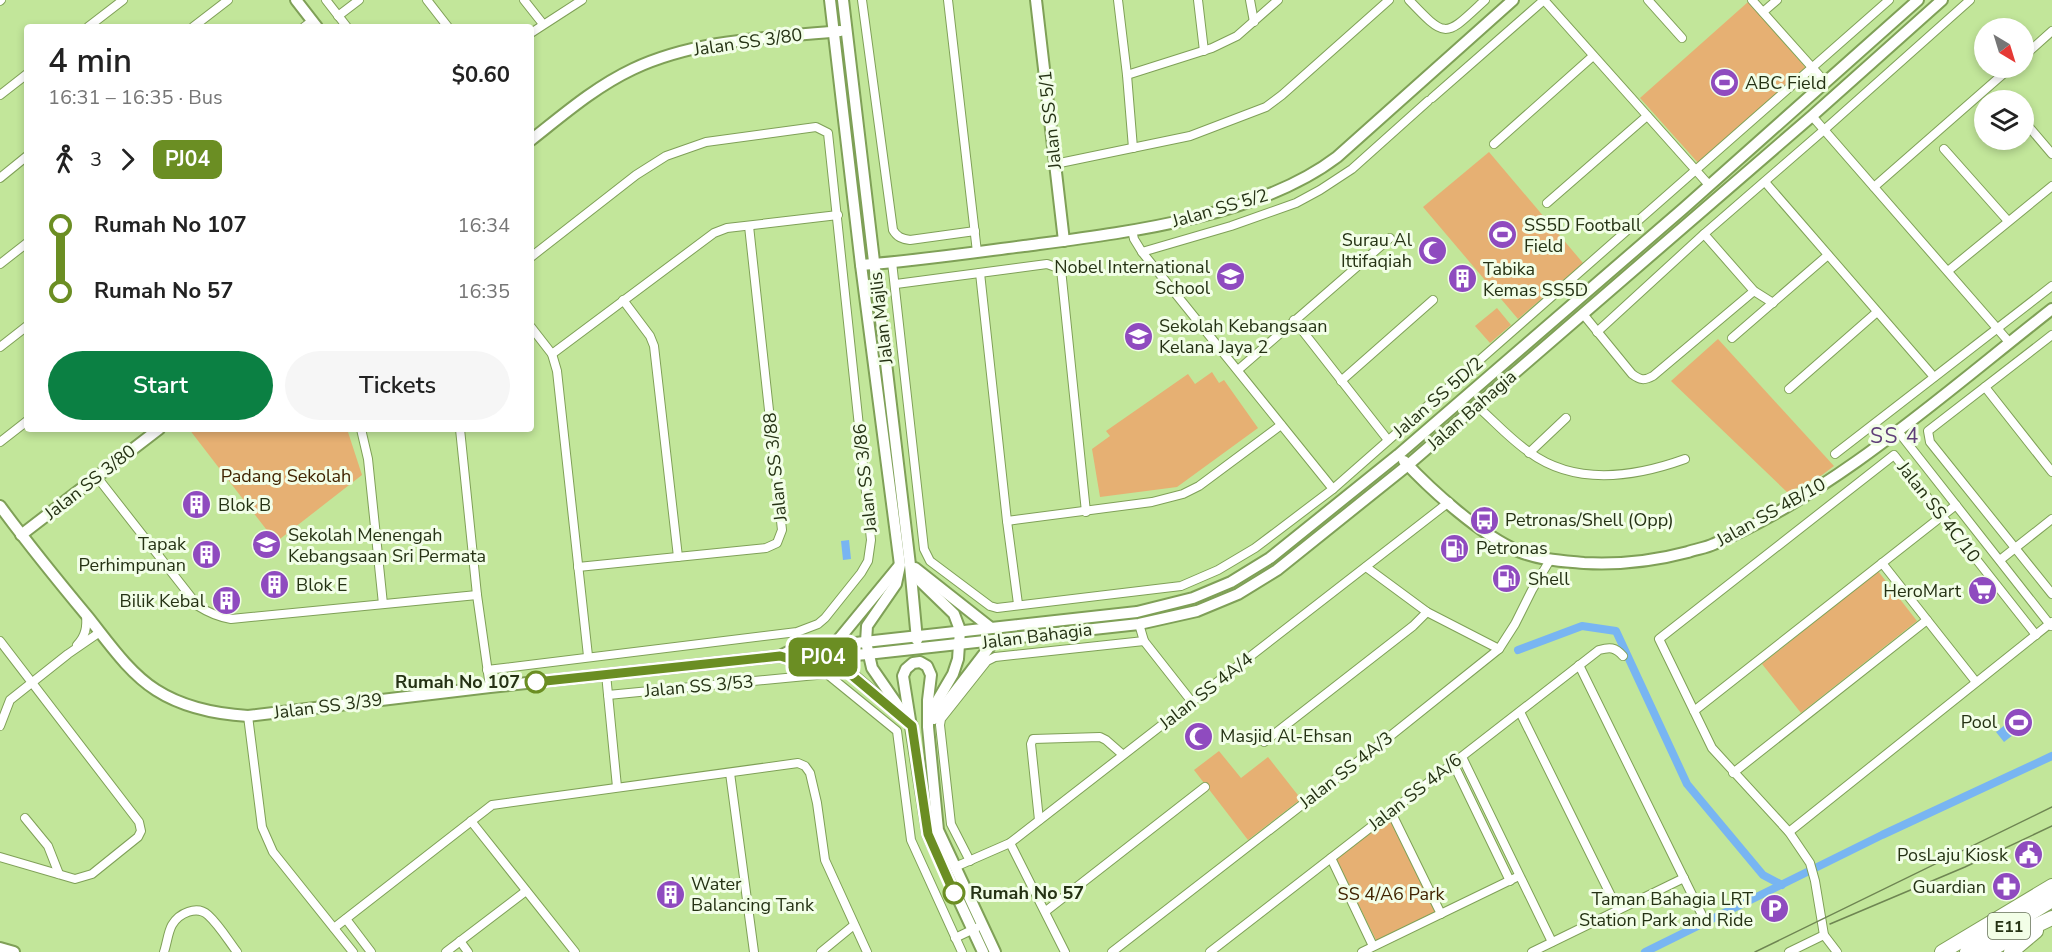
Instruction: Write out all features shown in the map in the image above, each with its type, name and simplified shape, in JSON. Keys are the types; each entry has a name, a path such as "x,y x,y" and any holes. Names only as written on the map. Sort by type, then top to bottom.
{"highway":[{"path":"1942,952 2052,886"},
{"name":"E11","path":"1966,952 2052,900"},
{"path":"2011,952 2049,920"},
{"name":"E11","path":"1987,952 2014,936 2049,920"}],"main road":[{"path":"296,0 310,24"},
{"name":"Jalan Majlis","path":"830,0 861,265 918,650"},
{"name":"Jalan Majlis","path":"843,0 874,264 905,565"},
{"name":"Jalan SS 5/1","path":"1036,0 1064,240"},
{"name":"Jalan SS 5/2","path":"861,265 977,252 1132,230 1226,208 1282,190 1318,171 1336,157 1513,0"},
{"name":"Jalan Bahagia","path":"916,636 1137,612 1193,598 1232,582 1270,558 1398,454 1750,150 1918,0"},
{"name":"Jalan Bahagia","path":"918,650 1139,624 1197,611 1238,594 1277,570 1408,465 1477,406 1760,162 1942,0"},
{"name":"Jalan SS 3/80","path":"534,138 610,81 672,55 723,43 846,30"},
{"path":"1750,150 1760,162"},
{"name":"Jalan SS 4B/10","path":"1398,454 1449,502 1500,543 1519,552 1550,560 1611,565 1663,558 1712,545 1830,481 2052,309"},
{"name":"Jalan SS 3/80","path":"21,535 155,432"},
{"name":"Jalan SS 3/39","path":"0,506 21,535 138,676 162,694 210,712 248,716 780,656 792,650 916,636"},
{"path":"905,565 991,628"},
{"path":"905,565 954,614 960,630 960,645 953,674 936,703 928,727"},
{"path":"905,565 896,584 867,627 866,642 872,668 912,726"},
{"path":"834,645 905,565"},
{"path":"928,727 994,641"},
{"name":"Jalan SS 3/39","path":"780,656 793,660 918,650"},
{"path":"830,657 912,726"},
{"path":"982,952 977,927 955,867 938,830 928,727 931,675 927,666 920,662 913,663 906,669 903,676 928,834 977,927 995,952"},
{"path":"0,948 14,952"}],"street":[{"path":"92,24 123,0"},
{"path":"197,24 228,0"},
{"path":"326,0 345,24"},
{"path":"339,16 359,0"},
{"path":"427,0 446,24"},
{"path":"524,0 543,24"},
{"path":"534,31 582,0"},
{"path":"862,0 893,230 902,239 910,240 975,231"},
{"path":"948,0 977,252"},
{"path":"1118,0 1127,75 1132,148"},
{"path":"1198,0 1204,51"},
{"path":"1250,0 1254,22"},
{"path":"1127,75 1204,51 1237,36 1278,0"},
{"path":"1055,164 1190,136 1266,107 1389,0"},
{"path":"1409,0 1433,26 1441,30 1449,30 1485,0"},
{"path":"1142,252 1231,226 1287,206 1320,190 1352,169 1544,0 1709,185"},
{"path":"1648,0 1682,38"},
{"path":"1752,0 1826,82"},
{"path":"1763,12 1777,0"},
{"name":"Jalan SS 5D/2","path":"896,284 924,549 930,561 990,606 997,608 1180,586 1218,570 1255,548 1333,489 1889,0"},
{"path":"1598,332 1704,234 1970,0"},
{"path":"2034,48 2051,34"},
{"path":"1494,144 1593,56"},
{"path":"0,95 24,76"},
{"path":"1874,187 1999,78"},
{"path":"1547,203 1647,116"},
{"path":"1812,116 2009,342"},
{"name":"Jalan SS 3/86","path":"487,670 797,632 825,618 868,561 871,540 828,133 816,127 706,142 666,156 636,175 534,255"},
{"path":"2034,133 2052,154"},
{"path":"1944,149 2008,222"},
{"path":"0,178 24,158"},
{"path":"1765,182 1934,377"},
{"path":"1948,271 2052,186"},
{"path":"552,354 703,239 727,228 838,215"},
{"name":"Jalan SS 3/88","path":"578,567 766,548 777,543 782,530 749,226"},
{"path":"1132,230 1134,239 1142,252 1333,489"},
{"path":"1704,234 1755,291 1773,303"},
{"path":"1238,370 1390,238"},
{"path":"0,264 24,245"},
{"path":"1732,338 1828,255"},
{"path":"892,262 896,284 1047,264 1061,269 1086,512"},
{"path":"980,273 1018,604"},
{"path":"1836,454 2052,286"},
{"path":"1583,314 1632,374 1639,379 1646,380 1755,291"},
{"path":"623,300 650,336 654,346 678,557"},
{"path":"1341,381 1432,300"},
{"path":"1789,390 1877,312"},
{"path":"1294,320 1388,440"},
{"path":"0,347 24,328"},
{"path":"534,331 552,354 557,371 588,656"},
{"path":"2051,338 1928,431 1930,442 2052,594"},
{"path":"1985,387 2052,472"},
{"path":"1477,406 1529,453 1579,474 1638,472 1685,459"},
{"path":"1529,453 1566,418"},
{"path":"0,442 24,423"},
{"path":"1007,521 1152,502 1183,494 1199,486 1281,425"},
{"path":"1789,832 2051,624 1897,430"},
{"path":"362,432 368,459 384,604"},
{"path":"460,432 477,595 490,687"},
{"name":"Jalan SS 4C/10","path":"1694,711 1659,639 1894,455 2036,635"},
{"path":"97,477 198,606 209,614 231,619 477,595"},
{"name":"Jalan SS 4A/4","path":"955,867 1010,843 1449,502"},
{"path":"1837,952 1824,935 1810,863 1789,832 1712,748 1694,711 1956,505"},
{"path":"2000,560 2052,519"},
{"name":"Jalan SS 4A/3","path":"1112,952 1499,649 1550,560"},
{"path":"1882,563 1976,682"},
{"path":"1366,567 1427,612 1499,649"},
{"path":"1264,742 1413,626 1427,612"},
{"path":"68,654 85,634 86,615"},
{"path":"1733,773 1927,620"},
{"path":"1139,624 1144,641 1191,702"},
{"path":"0,726 10,700 100,632"},
{"path":"0,641 139,822 141,831 138,837 92,874 75,879 0,857"},
{"path":"970,861 951,824 941,719 987,662 995,657 1144,641"},
{"name":"Jalan SS 4A/6","path":"1210,952 1599,650 1611,647 1623,656"},
{"path":"1580,665 1702,915"},
{"path":"606,674 617,787"},
{"name":"Jalan SS 3/53","path":"608,694 827,675 897,731 911,840 962,952"},
{"path":"1520,712 1618,910"},
{"path":"248,716 262,827 273,852 353,952"},
{"path":"1039,820 1031,744 1033,739 1100,737 1122,754"},
{"path":"1461,757 1552,942"},
{"path":"1453,763 1510,881"},
{"path":"334,928 492,805 798,764 808,769 817,803 825,860 867,952"},
{"path":"730,773 754,952"},
{"path":"1046,911 1205,787"},
{"path":"1391,812 1441,914"},
{"path":"25,818 48,846 59,874"},
{"path":"471,821 575,952"},
{"path":"1010,843 1065,952"},
{"path":"1331,858 1373,946"},
{"path":"1362,952 1520,876"},
{"path":"1532,952 1684,878"},
{"path":"446,952 526,891"},
{"path":"164,952 171,926 177,919 192,910 201,910 208,915 237,952"},
{"path":"346,919 371,952"},
{"path":"821,952 854,925"},
{"path":"955,938 977,927"},
{"path":"1789,952 1824,935"},
{"path":"460,941 468,952"}],"green space":[{"name":"ABC Field","path":"1748,2 1807,69 1700,165 1640,98"},
{"name":"SS5D Football Field","path":"1489,152 1583,263 1518,319 1423,207"},
{"path":"1497,308 1511,325 1490,343 1475,326"},
{"path":"1718,339 1834,466 1788,493 1671,381"},
{"path":"1212,372 1219,383 1224,380 1258,428 1177,487 1100,497 1092,449 1110,436 1106,431 1188,374 1195,384"},
{"name":"Padang Sekolah","path":"191,432 348,432 362,475 276,542"},
{"path":"1878,571 1917,621 1801,713 1762,664"},
{"path":"1219,751 1241,778 1268,757 1301,799 1248,840 1194,770"},
{"name":"SS 4/A6 Park","path":"1390,816 1438,912 1377,942 1336,859"}],"water":[{"path":"849,540 851,559 843,560 841,541"},
{"name":"Pool","path":"2018,711 2030,727 2025,731 2022,728 2004,742 1996,732 2014,718 2013,715"}],"waterway":[{"path":"1518,650 1582,626 1616,631 1687,784 1763,875 1782,885"},
{"path":"1645,952 1882,835 2052,756"}],"tram line":[{"path":"1755,952 2052,807"},
{"path":"1830,924 1965,867 2052,826"}],"bus line":[{"name":"PJ04","path":"536,682 780,656 793,660 830,657 912,726 930,843 954,893"}],"place":[{"name":"ABC Field","path":"1724,83"},
{"name":"SS5D Football Field","path":"1503,235"},
{"name":"Surau Al Ittifaqiah","path":"1433,250"},
{"name":"Nobel International School","path":"1231,277"},
{"name":"Tabika Kemas SS5D","path":"1462,279"},
{"name":"Sekolah Kebangsaan Kelana Jaya 2","path":"1138,336"},
{"name":"Blok B","path":"197,505"},
{"name":"Petronas/Shell (Opp)","path":"1484,520"},
{"name":"Sekolah Menengah Kebangsaan Sri Permata","path":"267,545"},
{"name":"Petronas","path":"1455,548"},
{"name":"Tapak Perhimpunan","path":"207,554"},
{"name":"Shell","path":"1507,579"},
{"name":"Blok E","path":"275,585"},
{"name":"HeroMart","path":"1982,591"},
{"name":"Bilik Kebal","path":"226,601"},
{"name":"Rumah No 107","path":"536,682"},
{"name":"Pool","path":"2018,722"},
{"name":"Masjid Al-Ehsan","path":"1199,736"},
{"name":"PosLaju Kiosk","path":"2029,855"},
{"name":"Guardian","path":"2007,887"},
{"name":"Rumah No 57","path":"954,893"},
{"name":"Water Balancing Tank","path":"670,894"},
{"name":"Taman Bahagia LRT Station Park and Ride","path":"1774,909"}],"district":[{"name":"SS 4","path":"1895,436"}]}
